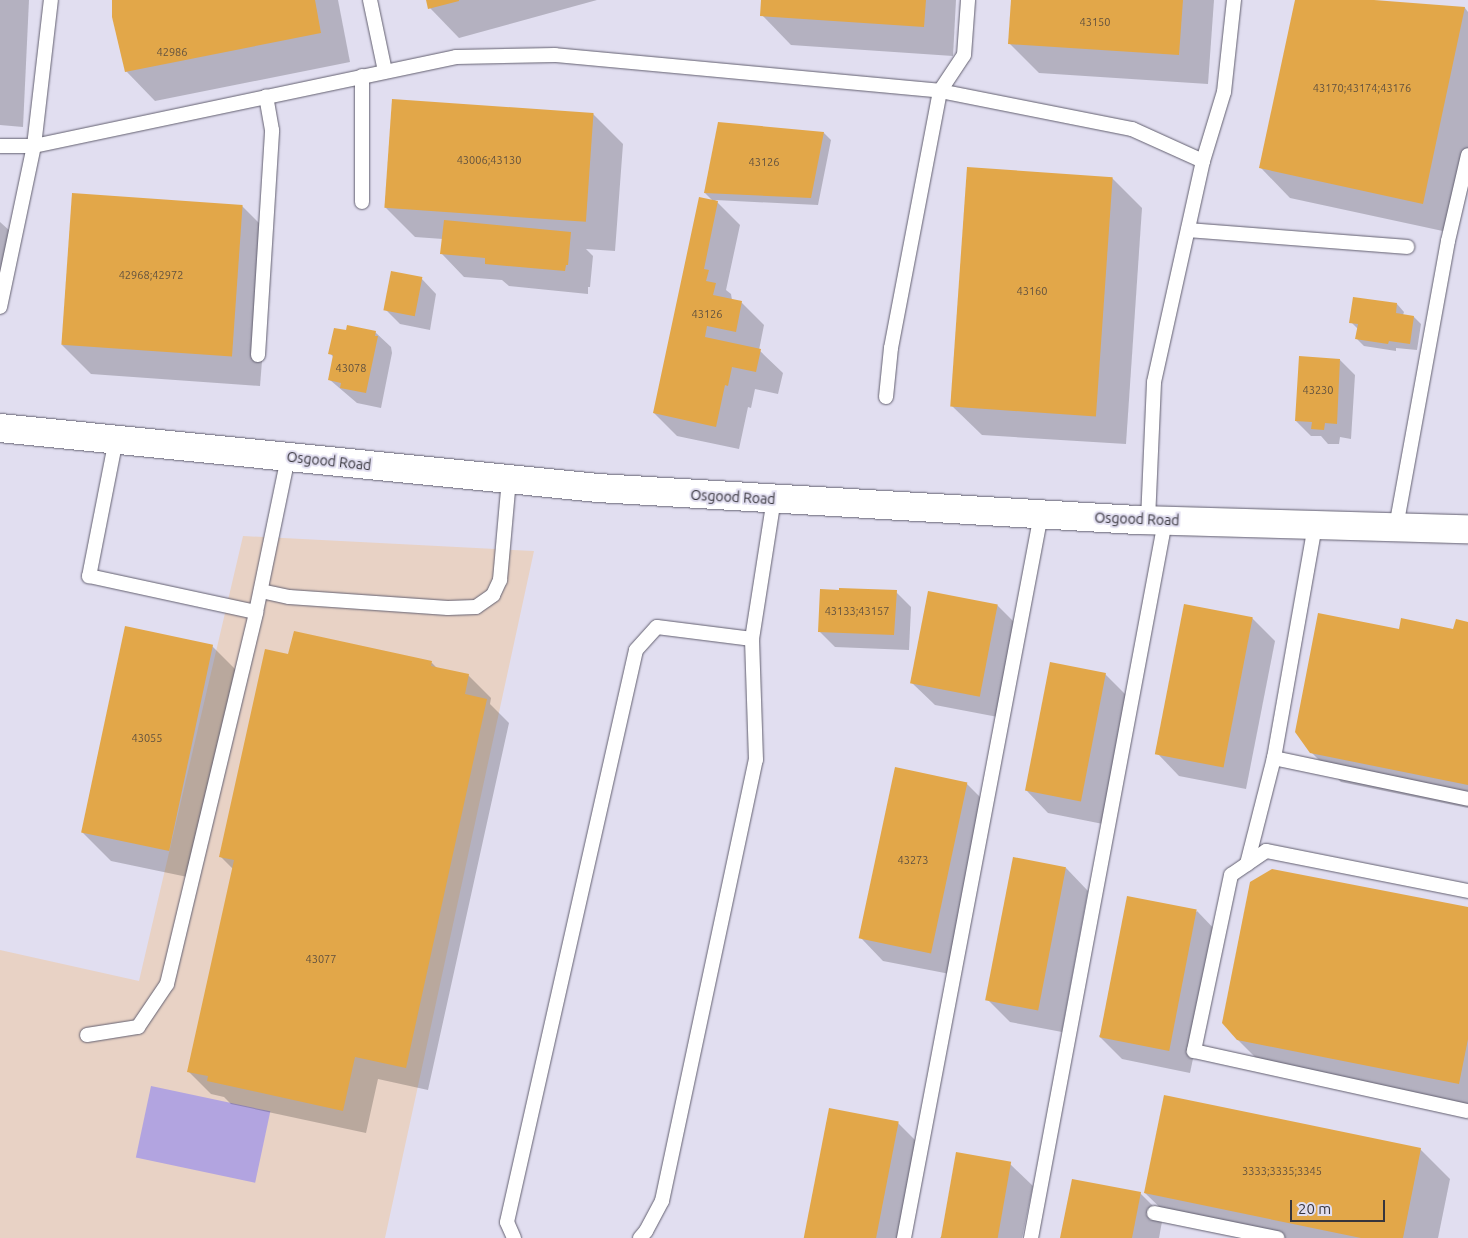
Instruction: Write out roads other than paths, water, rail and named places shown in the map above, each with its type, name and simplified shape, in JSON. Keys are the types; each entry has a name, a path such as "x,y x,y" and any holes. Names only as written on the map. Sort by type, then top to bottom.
{"main road":[{"name":"Osgood Road","path":"0,428 598,488 1156,521 1468,529"}],"lane":[{"path":"0,307 34,146 51,0"},
{"path":"370,0 384,72"},
{"path":"886,397 891,348 940,91 964,55 968,0"},
{"path":"1031,1238 1156,521 1154,382 1203,161 1224,92 1234,0"},
{"path":"0,146 34,146 456,57 555,55 940,91 1132,130 1203,161"},
{"path":"362,76 362,202"},
{"path":"258,354 272,130 266,96"},
{"path":"1396,527 1448,241 1468,155"},
{"path":"1188,230 1407,247"},
{"path":"116,439 89,576 256,612"},
{"path":"88,1035 138,1027 167,984 261,591 288,457"},
{"path":"261,591 289,597 448,608 476,607 493,594 500,580 508,479"},
{"path":"640,1238 646,1231 662,1201 756,760 752,639 774,499"},
{"path":"904,1238 1041,514"},
{"path":"1247,864 1274,758 1315,525"},
{"path":"514,1238 507,1222 636,650 657,627 752,639"},
{"path":"1274,758 1468,799"},
{"path":"1468,891 1266,851 1231,875 1194,1051 1468,1111"},
{"path":"1154,1213 1246,1235 1277,1238"}]}
